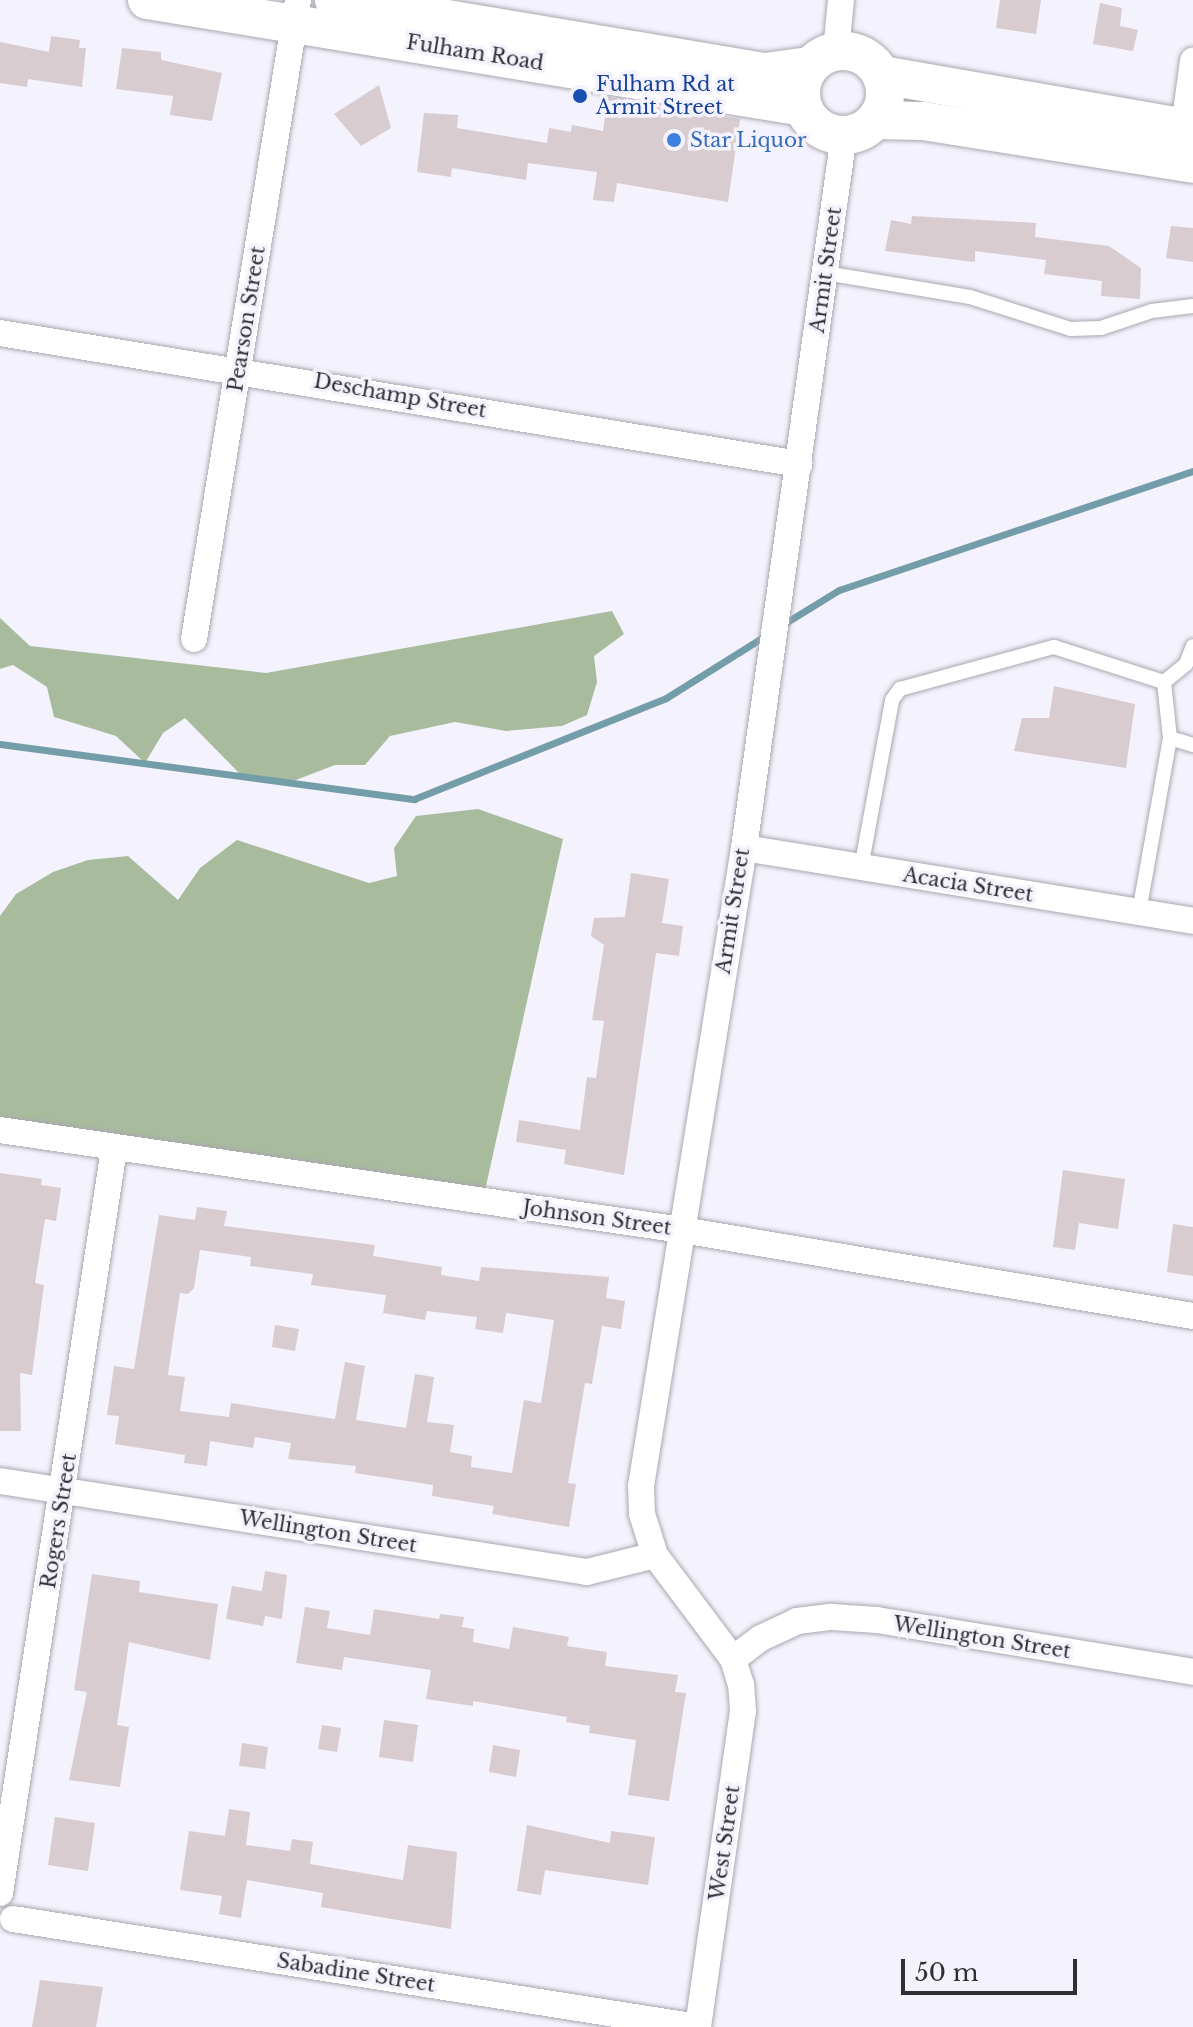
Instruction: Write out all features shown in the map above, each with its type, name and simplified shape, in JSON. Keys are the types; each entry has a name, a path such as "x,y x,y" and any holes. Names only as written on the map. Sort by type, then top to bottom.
{"street":[{"name":"Fulham Road","path":"147,0 296,12 803,107"},
{"name":"Fulham Road","path":"334,0 765,72 823,58"},
{"path":"841,0 823,58 800,93 803,107 817,126 860,128 923,121 1193,164"},
{"name":"Pearson Street","path":"194,639 296,12"},
{"path":"823,58 858,53 882,75 1188,128 1193,61"},
{"path":"860,128 884,106 882,75"},
{"name":"Armit Street","path":"733,1659 655,1555 642,1514 641,1486 744,848 825,273 860,128"},
{"name":"Deschamp Street","path":"0,333 239,369 799,464"},
{"name":"Acacia Street","path":"744,848 1193,921"},
{"name":"Johnson Street","path":"0,1130 682,1230 1193,1316"},
{"name":"Rogers Street","path":"0,1894 114,1149"},
{"name":"Wellington Street","path":"0,1481 587,1572 655,1555"},
{"name":"Wellington Street","path":"733,1659 761,1638 797,1621 832,1617 877,1620 1193,1672"},
{"name":"West Street","path":"698,2027 743,1711 733,1659"},
{"path":"0,1894 12,1904 6,1925"},
{"name":"Sabadine Street","path":"6,1925 698,2027"}],"lane":[{"path":"825,273 970,297 1071,329 1101,328 1152,311 1193,306"},
{"path":"1164,682 1186,664 1193,646"},
{"path":"861,868 892,700 900,689 1054,647 1164,682"},
{"path":"1139,912 1170,738 1164,682"},
{"path":"1170,738 1193,745"}],"green space":[{"path":"612,611 624,634 594,656 597,682 587,715 562,726 506,731 455,722 390,736 365,765 335,765 288,783 242,776 185,718 163,733 145,763 116,736 54,717 47,687 13,665 0,669 0,618 30,646 266,673"},
{"path":"478,809 563,839 484,1195 0,1118 0,916 16,894 53,872 88,860 128,856 178,900 200,868 237,840 369,883 397,876 394,848 416,816"}],"building":[{"path":"1000,0 1041,0 1036,34 996,28"},
{"path":"1100,3 1122,8 1120,26 1138,30 1133,51 1093,44"},
{"path":"51,36 80,40 79,48 86,48 82,87 28,79 27,87 0,83 0,42 49,52"},
{"path":"122,48 161,52 161,60 222,73 212,121 170,115 173,96 116,89"},
{"path":"379,85 391,128 361,146 334,114"},
{"path":"608,97 740,119 728,202 617,183 614,202 593,200 597,172 528,163 526,180 452,168 451,177 417,172 424,113 458,115 457,128 547,143 549,128 571,132 572,125 603,131"},
{"path":"912,216 1036,223 1035,237 1109,246 1141,268 1140,299 1101,296 1102,281 1044,274 1046,260 975,251 975,262 885,251 891,220 911,224"},
{"path":"1171,226 1193,228 1193,262 1166,258"},
{"path":"1054,686 1135,704 1126,768 1014,751 1022,718 1049,718"},
{"path":"631,873 669,879 662,923 683,926 679,956 656,953 624,1175 564,1164 566,1150 516,1142 519,1120 580,1130 587,1077 596,1078 604,1021 592,1020 604,945 591,936 594,918 625,917"},
{"path":"1063,1170 1125,1179 1118,1229 1079,1223 1075,1250 1053,1247"},
{"path":"0,1173 42,1179 41,1185 61,1188 56,1221 45,1219 35,1283 44,1285 32,1375 20,1373 21,1431 0,1431"},
{"path":"197,1207 227,1211 224,1226 375,1245 373,1256 442,1267 441,1275 479,1281 481,1267 609,1277 606,1298 625,1301 621,1329 602,1326 592,1384 585,1383 568,1483 576,1484 569,1527 492,1514 494,1506 432,1496 433,1485 355,1473 356,1466 288,1459 291,1443 255,1437 253,1448 210,1441 207,1466 184,1463 185,1455 115,1444 119,1416 107,1415 114,1366 134,1369 159,1215 195,1220","holes":["200,1250 251,1257 250,1266 313,1274 311,1285 386,1295 383,1313 425,1320 427,1311 477,1317 475,1329 503,1333 506,1313 554,1320 541,1403 524,1400 512,1473 471,1467 472,1456 450,1452 454,1425 427,1422 434,1377 415,1374 406,1428 356,1420 365,1366 345,1362 335,1419 231,1403 229,1417 180,1411 185,1377 168,1375 180,1293 188,1294 194,1288"]},
{"path":"1173,1224 1193,1227 1193,1276 1167,1272"},
{"path":"275,1325 299,1329 295,1351 272,1347"},
{"path":"265,1571 287,1575 282,1619 265,1616 263,1626 226,1619 232,1586 262,1591"},
{"path":"92,1574 140,1581 139,1592 218,1604 210,1660 129,1642 117,1725 129,1727 120,1787 69,1780 87,1692 74,1690"},
{"path":"305,1607 330,1611 327,1628 370,1635 374,1609 439,1619 440,1614 464,1617 462,1627 474,1629 473,1642 509,1649 513,1627 569,1637 567,1646 607,1652 605,1666 678,1675 675,1692 686,1693 669,1801 628,1795 636,1740 589,1733 590,1726 566,1722 567,1717 473,1701 473,1706 426,1699 431,1670 344,1657 342,1670 296,1663"},
{"path":"384,1720 418,1725 413,1762 379,1757"},
{"path":"322,1725 341,1728 337,1752 318,1749"},
{"path":"242,1743 268,1747 265,1769 239,1766"},
{"path":"493,1745 520,1750 516,1777 489,1772"},
{"path":"229,1809 250,1812 246,1845 290,1851 292,1839 313,1842 310,1864 403,1880 408,1845 457,1852 451,1929 321,1907 323,1893 247,1880 241,1918 219,1914 222,1896 180,1890 189,1831 225,1836"},
{"path":"55,1817 95,1823 88,1871 48,1865"},
{"path":"527,1825 610,1843 611,1831 655,1837 648,1885 545,1870 541,1895 517,1891"},
{"path":"40,1980 103,1987 96,2027 32,2027"}],"waterway":[{"path":"782,625 839,590 1193,471"},
{"path":"0,744 414,799 666,698 768,634"}],"place":[{"name":"Fulham Rd at Armit Street","path":"580,96"},
{"name":"Star Liquor","path":"674,140"}]}
